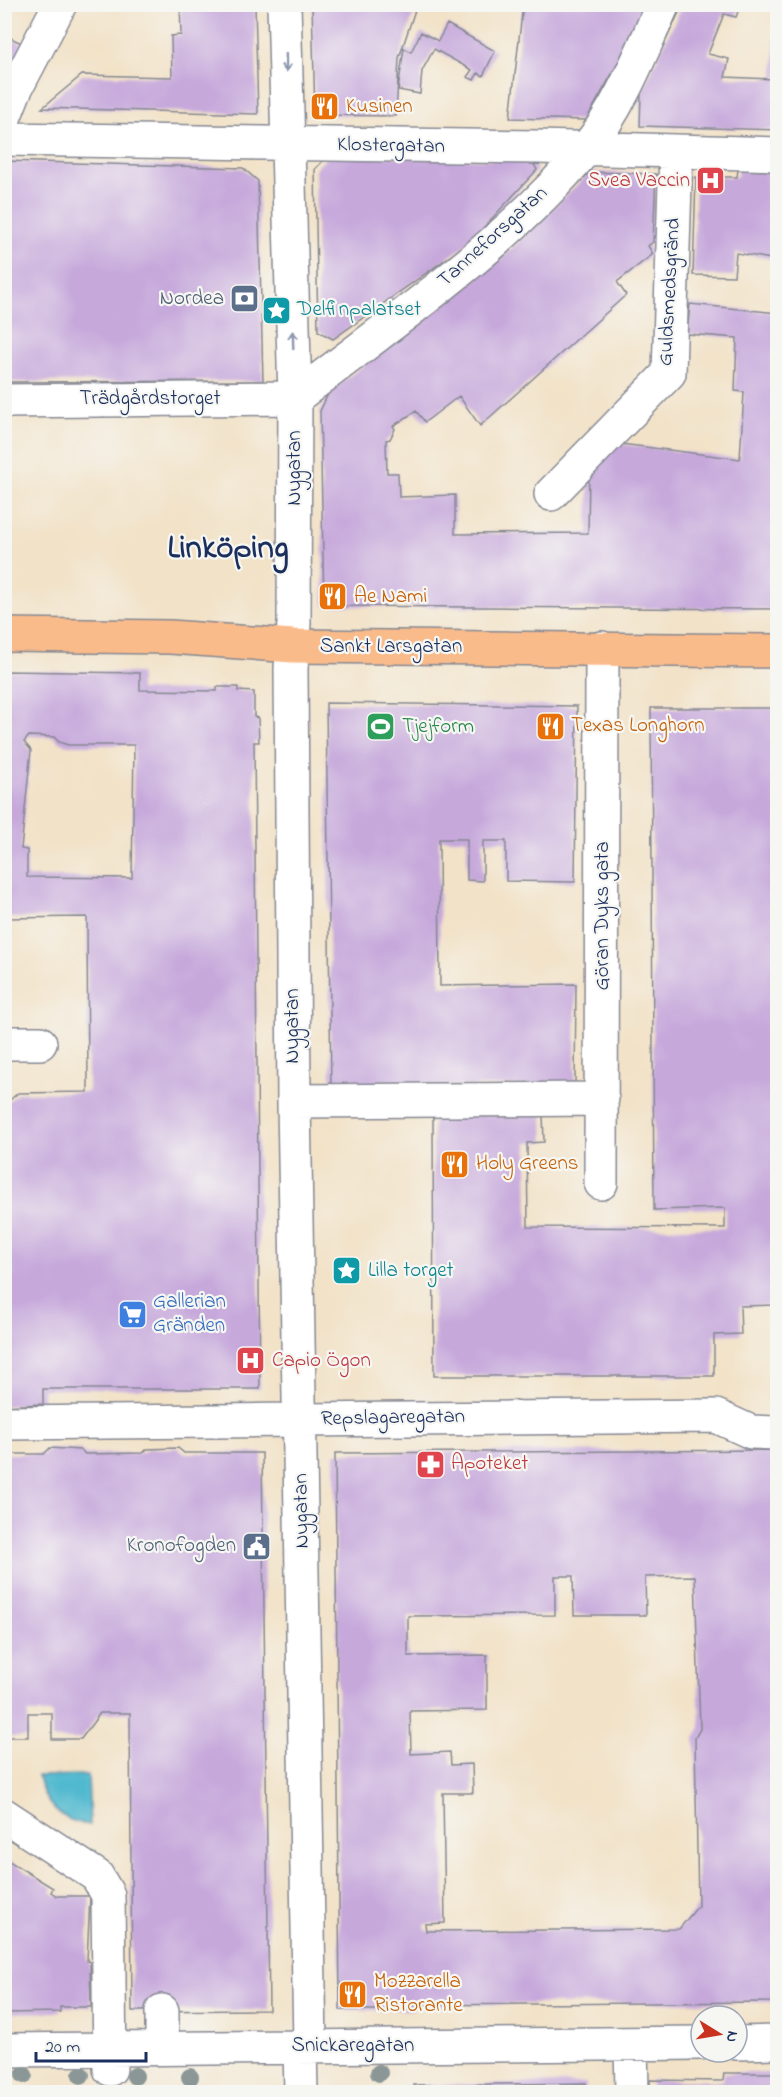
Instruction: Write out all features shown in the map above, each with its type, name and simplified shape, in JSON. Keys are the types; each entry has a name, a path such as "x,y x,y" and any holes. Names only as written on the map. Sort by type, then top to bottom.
{"main road":[{"name":"Sankt Larsgatan","path":"4,635 170,637 293,646 777,651"}],"street":[{"path":"4,118 15,90 60,4"},
{"name":"Nygatan","path":"284,4 295,398 291,669 305,2047 301,2092"},
{"name":"Tanneforsgatan","path":"295,398 499,237 586,148 616,102 663,4"},
{"name":"Klostergatan","path":"4,139 586,148 777,154"},
{"name":"Guldsmedsgränd","path":"551,494 669,373 676,152"},
{"name":"Trädgårdstorget","path":"4,400 295,398"},
{"name":"Göran Dyks gata","path":"601,1183 602,648"},
{"path":"4,1044 40,1043"},
{"path":"294,1101 602,1099"},
{"name":"Repslagaregatan","path":"4,1424 716,1416 751,1432 777,1433"},
{"path":"4,1815 97,1876 108,1895 110,2060"},
{"path":"162,2011 162,2048"},
{"path":"749,2043 777,2042"},
{"name":"Snickaregatan","path":"4,2050 110,2060 162,2048 689,2043"},
{"path":"631,2044 632,2092"}],"water":[{"path":"88,1775 90,1825 70,1820 55,1810 44,1795 38,1776"}],"building":[{"path":"180,4 255,4 258,114 42,108 82,75 172,77 171,36 181,35"},
{"path":"312,4 417,4 399,58 396,116 315,115"},
{"path":"523,4 646,4 634,35 586,120 510,118"},
{"path":"683,4 741,4 736,17 724,14 708,54 729,59 725,77 774,79 775,35 778,35 778,130 640,126 641,93"},
{"path":"447,24 495,51 483,76 478,73 474,80 467,77 472,70 434,49 422,71 420,94 398,90 404,48 411,52 421,32 438,41"},
{"path":"4,35 26,45 4,85"},
{"path":"329,155 532,161 537,170 470,242 333,339 318,331 315,169"},
{"path":"4,161 243,168 258,181 263,381 4,382"},
{"path":"738,170 778,171 778,260 736,253 734,276 693,275 696,177 737,177"},
{"path":"590,172 656,174 653,242 648,246 653,254 617,282 626,295 480,426 459,396 425,422 416,411 393,426 395,429 390,439 386,440 387,473 398,473 399,497 455,495 455,534 588,533 589,473 613,443 740,459 744,392 735,391 737,338 687,334 690,304 778,313 778,609 324,606 320,411 329,392 501,259"},
{"path":"4,671 140,673 140,690 217,691 217,687 238,687 238,691 254,692 254,717 258,718 259,742 254,742 260,1389 43,1389 43,1404 4,1406 4,1105 18,1093 88,1092 87,917 4,918","holes":["29,736 54,737 59,742 68,745 134,745 132,878 27,877 27,850 21,849 31,750 24,742"]},
{"path":"326,703 577,706 575,882 506,881 506,841 483,841 483,881 467,880 467,839 439,839 440,986 576,984 575,1085 331,1088"},
{"path":"651,708 778,708 778,1305 740,1306 741,1334 714,1335 714,1376 434,1376 433,1115 543,1114 544,1142 527,1143 528,1227 725,1228 725,1208 654,1210"},
{"path":"50,1448 81,1450 85,1454 143,1453 147,1449 178,1448 184,1453 262,1453 269,2010 132,2011 130,1713 100,1713 81,1739 52,1739 52,1713 28,1713 28,1737 4,1737 4,1454 44,1454"},
{"path":"778,1450 778,2002 413,2005 412,2010 340,2010 335,1453","holes":["555,1576 573,1576 574,1615 646,1615 645,1577 695,1576 700,1729 695,1738 698,1906 679,1929 426,1931 425,1924 445,1923 443,1793 473,1793 472,1764 451,1765 450,1752 411,1754 410,1711 487,1710 487,1655 408,1656 408,1616 555,1615"]},
{"path":"4,1858 53,1888 51,1892 57,1896 90,1896 87,1961 90,1962 91,2007 60,2007 60,2012 4,2013"},
{"path":"724,2073 778,2073 778,2092 650,2092 650,2080 723,2081"},
{"path":"586,2083 586,2092 414,2092 413,2085"}],"place":[{"name":"Kusinen","path":"325,107"},
{"name":"Svea Vaccin","path":"711,181"},
{"name":"Nordea","path":"245,299"},
{"name":"Delfinpalatset","path":"276,310"},
{"name":"Ae Nami","path":"333,597"},
{"name":"Texas Longhorn","path":"550,726"},
{"name":"Tjejform","path":"381,727"},
{"name":"Holy Greens","path":"455,1164"},
{"name":"Lilla torget","path":"347,1271"},
{"name":"Gallerian Gränden","path":"132,1314"},
{"name":"Capio Ögon","path":"251,1361"},
{"name":"Apoteket","path":"430,1464"},
{"name":"Kronofogden","path":"257,1546"},
{"name":"Mozzarella Ristorante","path":"353,1994"}],"district":[{"name":"Linköping","path":"228,549"}]}
